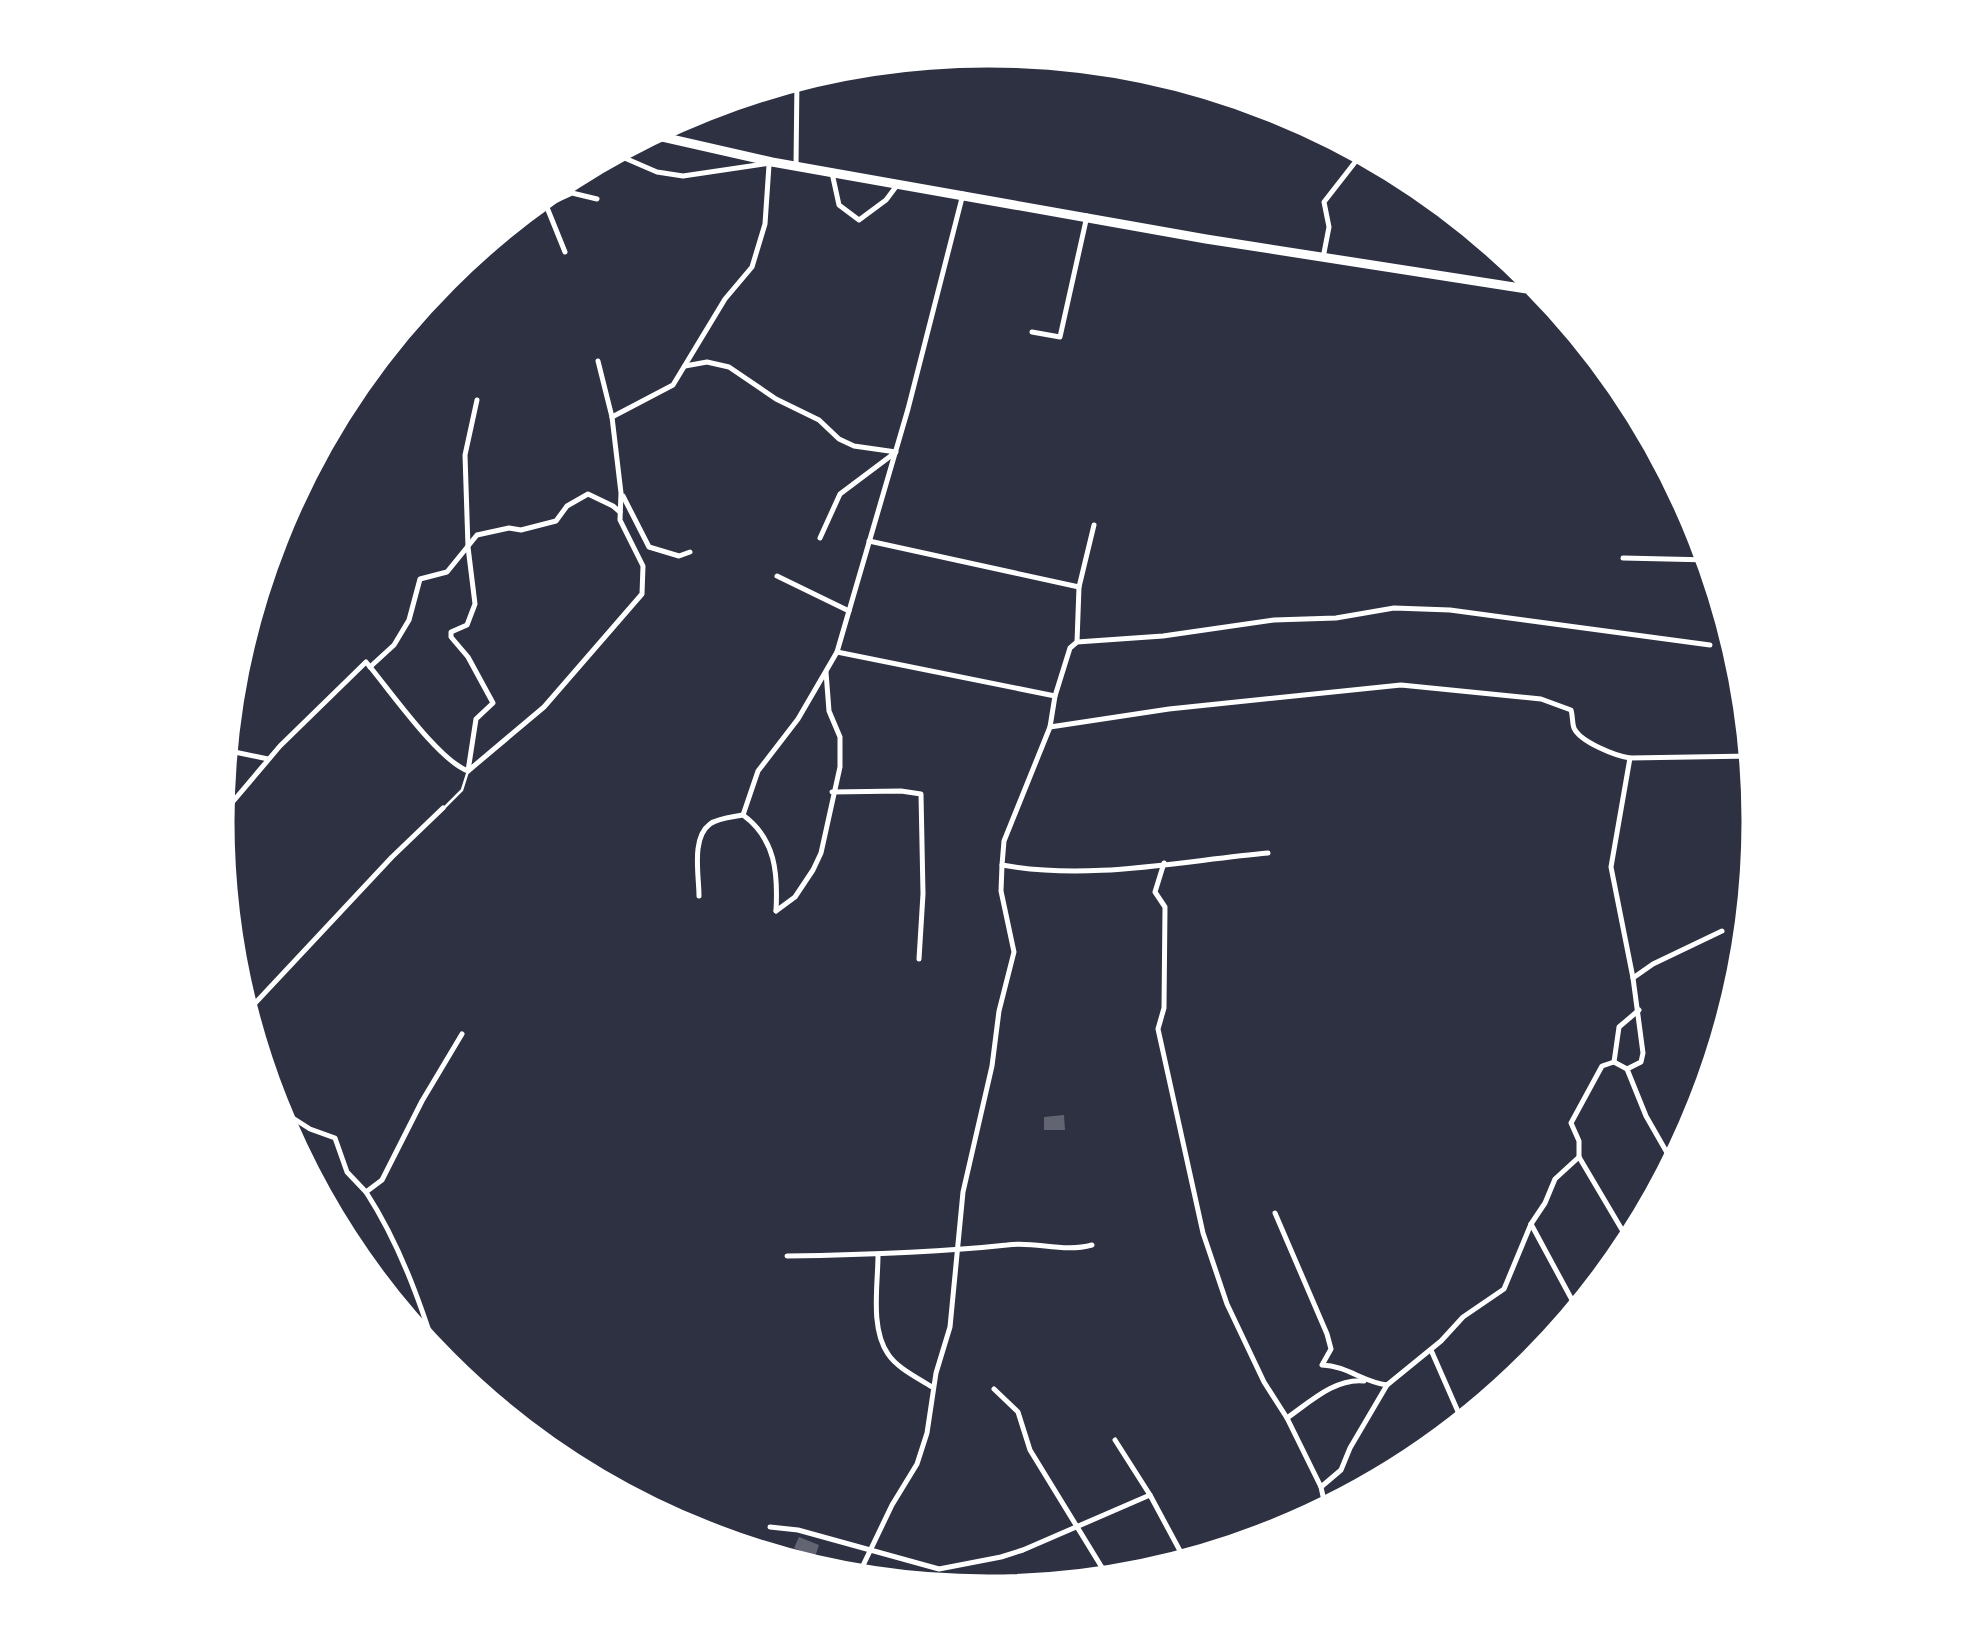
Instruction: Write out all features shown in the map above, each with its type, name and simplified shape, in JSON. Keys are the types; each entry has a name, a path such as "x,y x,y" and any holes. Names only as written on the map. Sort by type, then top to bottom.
{"highway":[{"path":"662,137 770,164 963,194 1323,258 1528,289"}],"street":[{"path":"796,166 797,88"},
{"path":"612,417 673,385 725,299 752,267 765,223 770,164 683,176 657,172 623,158"},
{"path":"1323,258 1329,227 1324,202 1357,159"},
{"path":"832,173 839,205 859,220 886,200 898,184"},
{"path":"551,203 572,193 597,199"},
{"path":"743,815 758,771 798,719 837,652 896,452 963,194"},
{"path":"546,206 565,252"},
{"path":"1032,332 1060,337 1087,216"},
{"path":"468,771 544,707 642,594 643,566 620,520 621,493 612,417 598,361"},
{"path":"685,366 707,362 729,367 776,399 819,420 839,439 854,446 896,452"},
{"path":"468,771 476,719 493,703 468,657 451,637 451,632 467,625 475,604 468,547 466,455 477,400"},
{"path":"820,538 840,494 896,452"},
{"path":"621,493 649,547 679,556 690,552"},
{"path":"370,667 394,645 410,620 420,579 447,572 477,535 509,528 521,530 555,521 567,506 588,495 613,506 620,513"},
{"path":"1077,642 1079,587 1094,525"},
{"path":"869,541 1079,587"},
{"path":"1623,558 1699,559"},
{"path":"776,576 849,611"},
{"path":"863,1568 917,1464 929,1420 932,1387 950,1327 963,1192 992,1066 999,1011 1012,965 1013,952 1001,891 1004,841 1050,727 1055,696 1069,648 1077,642 1164,636 1274,620 1336,618 1394,608 1450,610 1710,645"},
{"path":"837,652 1055,696"},
{"path":"231,804 268,759 366,662 432,742 458,767 468,771"},
{"path":"699,895 698,850 702,833 711,822 743,815 755,823 778,870 776,911 794,897 814,870 821,853 832,792 840,767 840,737 829,711 826,672"},
{"path":"1050,727 1169,709 1401,685 1541,699 1571,710 1574,729 1612,755 1630,758 1743,756"},
{"path":"234,752 268,759"},
{"path":"1627,1069 1641,1062 1643,1053 1639,1010 1611,867 1630,758"},
{"path":"832,792 901,791 920,794 923,894 919,959"},
{"path":"253,1005 392,857 443,808"},
{"path":"1002,865 1024,869 1098,872 1268,853"},
{"path":"1164,863 1156,892 1165,907 1164,1007 1158,1029 1203,1233 1242,1335 1264,1382 1287,1418 1321,1487 1324,1501"},
{"path":"1633,978 1653,964 1722,931"},
{"path":"1614,1062 1619,1027 1639,1010"},
{"path":"366,1192 382,1180 422,1101 461,1034"},
{"path":"1624,1234 1579,1157 1579,1141 1571,1123 1602,1066 1614,1062 1627,1069 1646,1116 1668,1155"},
{"path":"291,1117 310,1129 335,1138 347,1172 366,1192 403,1261 431,1333"},
{"path":"1321,1487 1341,1470 1350,1448 1387,1385 1431,1350 1463,1317 1504,1289 1531,1224 1545,1203 1555,1180 1579,1157"},
{"path":"1275,1213 1327,1334 1331,1349 1322,1365 1340,1366 1368,1381 1387,1385"},
{"path":"1531,1224 1573,1302"},
{"path":"787,1256 878,1255 928,1249 958,1250 1032,1244 1075,1250 1092,1245"},
{"path":"878,1255 877,1313 882,1343 889,1357 932,1387"},
{"path":"1431,1350 1459,1414"},
{"path":"1287,1418 1343,1383 1368,1381"},
{"path":"994,1389 1018,1412 1030,1450 1104,1570"},
{"path":"1115,1440 1150,1495 1182,1554"},
{"path":"770,1527 798,1530 939,1569 1001,1557 1078,1528 1150,1495"}],"lane":[{"path":"443,808 463,790 468,771"}],"building":[{"path":"1064,1115 1065,1130 1044,1130 1044,1117"},
{"path":"799,1537 819,1545 815,1557 794,1548"}]}
